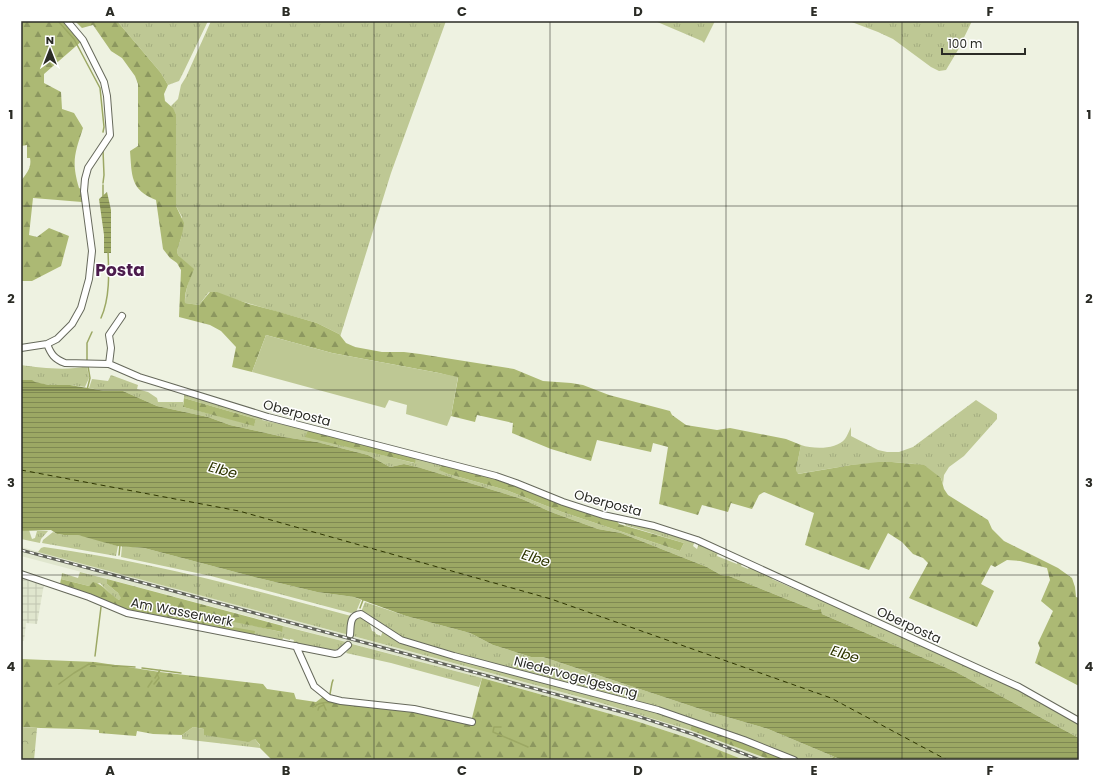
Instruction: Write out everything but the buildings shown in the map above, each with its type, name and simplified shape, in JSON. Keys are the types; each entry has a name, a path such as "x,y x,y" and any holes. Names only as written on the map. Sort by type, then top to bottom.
{"street":[{"path":"21,348 47,344 57,339 76,318 84,298 89,279 91,260 91,239 84,191 86,174 92,159 110,135 107,96 104,82 83,40 67,21"},
{"path":"109,364 111,348 109,339 112,329 122,316"},
{"name":"Oberposta","path":"47,344 51,354 65,363 109,364 162,384 261,415 496,476 562,502 603,516 654,526 697,540 1019,687 1079,721"},
{"name":"Am Wasserwerk","path":"21,574 88,597 127,613 335,654 339,653 348,645"},
{"name":"Niedervogelgesang","path":"350,635 351,623 354,616 361,614 401,640 454,656 658,710 744,740 794,760"},
{"path":"296,646 314,686 329,698 341,701 414,709 472,722"}],"shaded area":[{"path":"21,547 591,700 696,732 771,760 744,760 694,740 639,722 482,678 21,556"},
{"path":"21,577 44,584 37,624 26,623 24,641 21,641"}],"green space":[{"path":"21,21 67,21 83,40 44,74 44,83 61,92 62,109 74,113 83,128 75,157 75,171 79,188 81,189 82,202 33,198 29,235 37,237 49,228 69,236 61,266 32,281 21,281 21,181 28,171 30,158 27,158 27,145 21,146"},
{"path":"75,21 117,21 161,73 168,85 164,94 165,101 173,108 176,114 176,206 184,223 177,251 178,255 194,269 186,290 185,303 199,305 210,292 217,292 249,304 317,323 339,334 346,343 355,347 382,352 420,354 514,369 543,381 583,385 609,395 670,411 672,415 686,425 717,430 730,428 786,439 801,445 796,470 798,474 879,462 924,465 941,478 944,489 948,495 988,520 992,529 1004,541 1058,568 1072,578 1076,597 1079,598 1079,686 1035,663 1040,648 1038,643 1053,611 1041,601 1050,580 1047,568 1020,561 1007,560 995,567 991,565 981,584 994,591 977,627 909,598 928,563 923,558 913,554 902,542 888,533 869,570 805,545 814,513 764,492 759,495 752,509 731,503 728,512 702,505 698,515 659,504 668,447 653,443 651,452 597,440 591,461 551,449 512,433 513,423 477,415 475,422 451,416 458,378 439,373 332,353 266,335 252,372 232,367 236,347 221,331 210,325 179,317 181,270 177,263 170,258 163,249 156,200 141,192 134,181 132,174 130,151 138,146 138,84 135,76 122,58 111,51 93,25 82,28"},
{"path":"117,21 208,21 179,81 168,85 161,73"},
{"path":"211,21 446,21 391,173 340,337 339,334 317,323 209,292 199,305 185,303 186,290 193,269 178,255 177,251 182,235 182,217 176,206 176,114 171,106 178,99 181,85"},
{"path":"655,21 715,21 704,43"},
{"path":"849,21 972,21 958,50 946,70 939,71 931,67 893,39"},
{"path":"266,335 332,353 458,377 451,416 447,426 406,414 407,405 389,400 385,408 252,372"},
{"path":"21,365 63,369 87,366 89,378 85,387 49,385 21,380"},
{"path":"111,375 138,385 137,389 148,392 157,398 158,402 183,402 183,407 254,425 256,419 184,398 184,394 262,417 262,420 308,430 306,436 414,463 416,457 442,464 440,470 448,474 506,490 562,512 680,551 684,543 625,525 626,523 655,528 695,541 693,546 697,549 699,543 718,552 717,556 737,564 738,560 743,562 741,566 748,569 750,566 773,575 772,579 806,594 807,592 1006,683 1046,703 1079,724 1079,738 956,672 822,614 821,609 814,610 729,576 721,575 707,567 621,533 598,529 551,512 522,499 421,468 404,464 390,467 368,455 317,442 284,437 230,425 208,417 157,406 123,391 105,391 89,388 92,379 108,381"},
{"path":"184,398 256,419 254,426 183,407"},
{"path":"976,400 997,414 997,419 964,456 949,467 944,475 943,484 941,478 914,464 892,462 851,465 797,474 796,470 801,445 824,448 836,445 845,439 851,427 851,436 878,450 899,452 913,447"},
{"path":"308,430 416,457 415,463 305,437"},
{"path":"442,464 496,478 602,517 617,521 619,524 684,543 680,551 562,512 506,490 448,474 439,470"},
{"path":"29,530 32,539 35,538 37,531 48,531 41,539 40,543 21,539 21,531"},
{"path":"53,532 62,535 75,535 93,538 118,546 116,556 42,543 43,540"},
{"path":"122,546 144,548 258,578 317,592 354,597 361,600 356,612 351,613 211,576 121,557"},
{"path":"44,547 160,568 237,586 351,616 349,635 38,552"},
{"path":"80,572 107,579 107,584 122,598 119,600 113,597 100,583 89,586 61,579 62,573 78,578"},
{"path":"61,579 89,586 93,582 97,583 119,600 121,598 118,593 107,584 107,579 283,626 282,632 229,621 227,626 255,631 254,636 128,612 104,600 60,584"},
{"path":"365,602 406,616 470,633 493,645 531,657 543,657 706,711 768,729 842,760 798,760 744,738 454,654 402,637 366,613 361,612"},
{"path":"362,617 369,621 372,631 376,634 381,636 383,631 398,642 658,712 692,724 690,730 591,700 353,636 352,628 354,619"},
{"path":"229,620 281,632 283,626 346,642 342,648 334,650 293,643 294,640 290,639 283,638 282,641 254,636 227,625"},
{"path":"352,644 482,678 479,687 391,663 346,653"},
{"path":"21,659 95,662 160,672 263,684 267,689 294,693 296,699 316,702 324,696 413,710 471,722 482,678 639,722 694,740 744,760 272,760 260,748 260,745 255,739 249,742 204,735 204,729 193,727 182,735 153,734 137,731 136,736 99,733 99,730 21,727"},
{"path":"692,724 744,742 789,760 771,760 690,730"},
{"path":"21,727 37,728 34,760 21,760"},
{"path":"193,727 255,739 261,747 182,739 182,735"}],"water":[{"path":"107,192 111,210 111,253 104,253 104,235 99,199"},
{"name":"Elbe","path":"21,380 32,380 49,385 70,385 105,391 123,391 157,406 208,417 230,425 284,437 317,442 368,455 390,467 404,464 421,468 522,499 551,512 598,529 621,533 707,567 721,575 729,576 814,610 821,609 822,614 956,672 1079,738 1079,760 842,760 768,729 706,711 543,657 531,657 493,645 470,633 406,616 354,597 317,592 144,548 117,546 78,535 57,534 51,530 21,531"}],"waterway":[{"path":"58,21 74,39 100,88 104,127 103,132"},
{"path":"103,150 103,183"},
{"path":"103,185 103,196"},
{"path":"101,318 106,302 109,277 108,251"},
{"path":"87,361 87,343 92,332"},
{"path":"87,390 90,378 88,366"},
{"path":"119,555 120,545"},
{"path":"360,608 363,600"},
{"path":"95,656 101,607"},
{"path":"59,684 89,664 135,667"},
{"path":"142,668 181,673"},
{"path":"155,678 160,670"},
{"path":"154,684 159,678 157,674"},
{"path":"330,694 333,680"},
{"path":"148,687 152,681"},
{"path":"313,707 322,703 347,705"},
{"path":"323,703 326,710"},
{"path":"318,710 319,707 324,705"},
{"path":"501,727 494,727 493,732 528,747"},
{"path":"831,760 836,756"}],"ferry route":[{"path":"21,470 239,511 551,599 831,698 947,760"}],"railway":[{"path":"21,550 640,717 695,735 760,760"}],"district":[{"name":"Posta","path":"120,270"}]}
